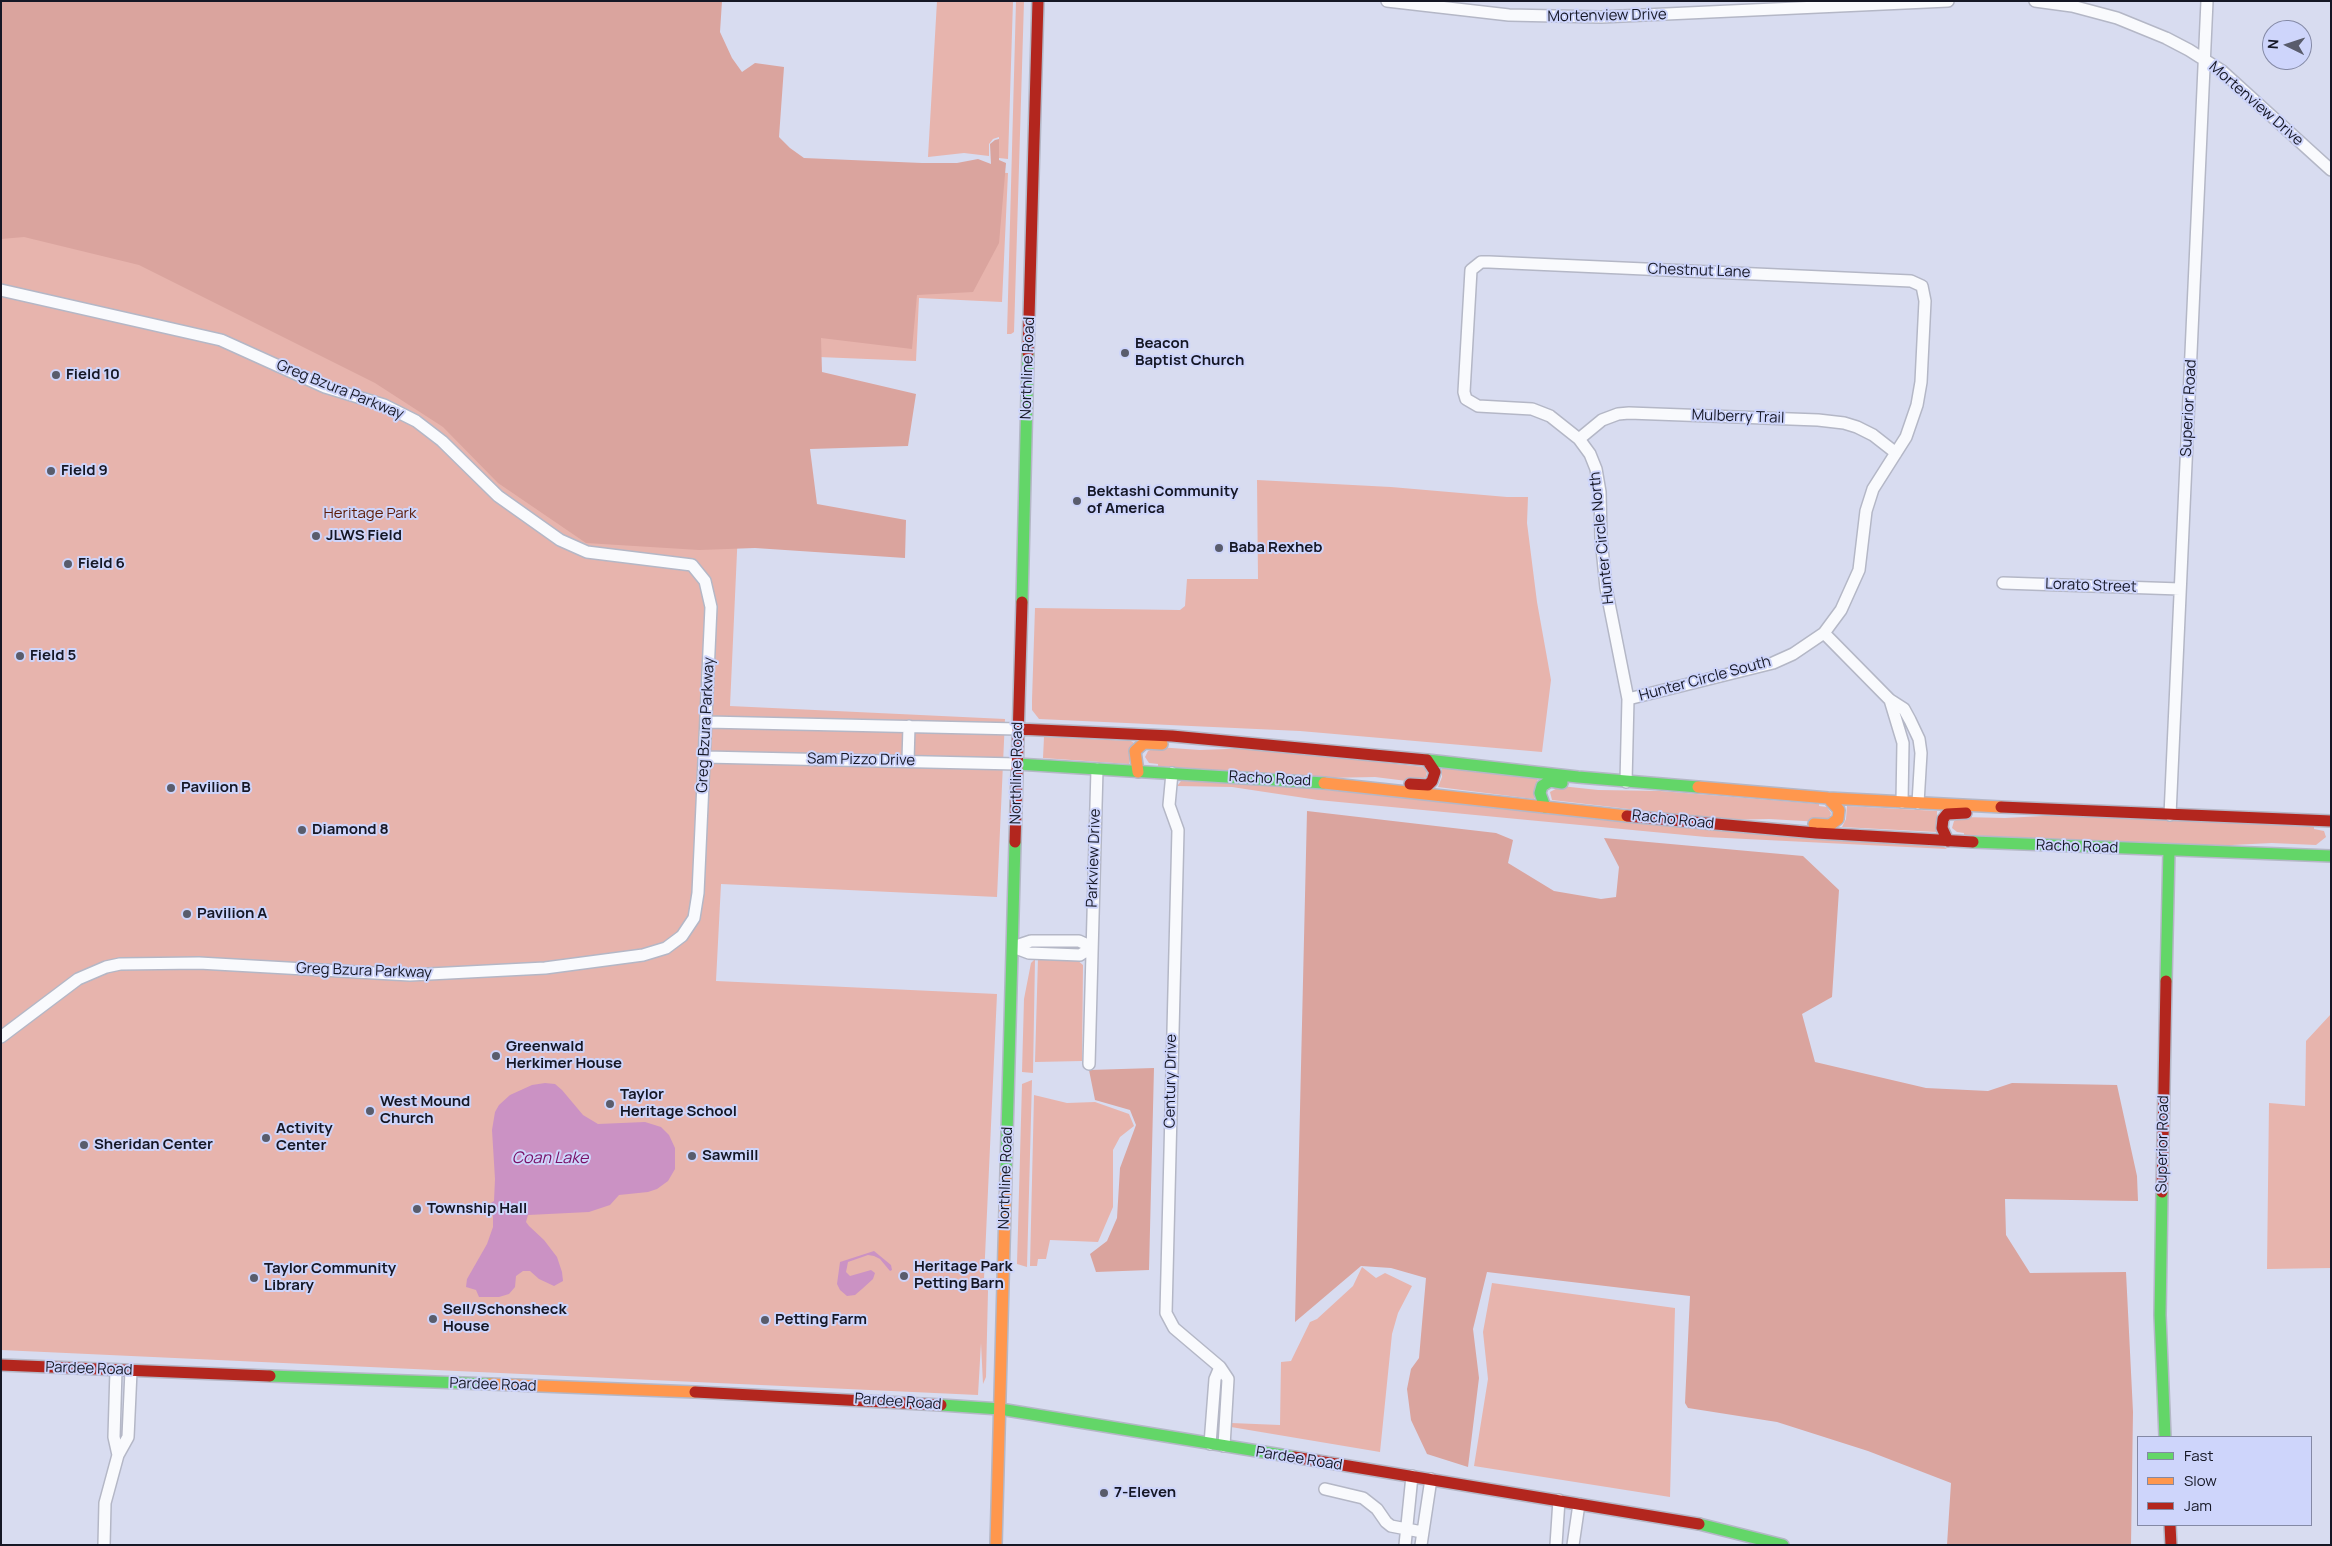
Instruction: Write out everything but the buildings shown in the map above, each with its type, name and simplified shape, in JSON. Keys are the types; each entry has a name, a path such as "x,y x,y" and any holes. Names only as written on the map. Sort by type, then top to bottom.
{"main road":[{"name":"Northline Road","path":"996,1545 1038,1"},
{"path":"1018,729 1172,736 1256,743 1626,782 1828,798 2170,816 2331,821"},
{"path":"1138,772 1135,751 1144,743 1199,746 1256,743"},
{"path":"1330,783 1375,780 1428,785 1432,781 1434,772 1427,760"},
{"name":"Racho Road","path":"1017,764 1330,783 1722,825 1948,841 2331,856"},
{"path":"1545,807 1540,793 1546,782 1598,787 1654,784"},
{"path":"1722,825 1775,822 1830,825 1838,819 1839,810 1828,798"},
{"path":"1948,841 1942,828 1943,819 1947,814 1999,815 2050,809"},
{"path":"2212,852 2273,846 2323,847 2331,845"},
{"name":"Superior Road","path":"2165,1436 2160,1314 2169,850"},
{"name":"Pardee Road","path":"1,1365 791,1396 1000,1409 1713,1526 1783,1545"},
{"path":"2170,1526 2171,1545"}],"street":[{"name":"Mortenview Drive","path":"1387,1 1509,15 1601,18 1948,1"},
{"name":"Mortenview Drive","path":"2035,1 2072,6 2117,18 2166,38 2205,60 2222,72 2331,170"},
{"name":"Superior Road","path":"2170,816 2207,1"},
{"name":"Chestnut Lane","path":"1475,264 1490,262 1911,280 1922,286"},
{"name":"Hunter Circle North","path":"1475,264 1469,276 1464,392 1466,399 1478,406 1532,410 1550,416 1579,438 1590,454 1596,469 1600,492 1601,538 1606,588 1628,699 1626,782"},
{"name":"Hunter Circle South","path":"1628,699 1773,663 1793,654 1824,633 1841,610 1854,584 1862,551 1868,504 1877,481 1896,453 1912,424 1919,396 1925,301 1922,286"},
{"name":"Greg Bzura Parkway","path":"1,290 221,340 325,388 384,405 416,421 442,441 498,496 560,540 595,554 653,559 692,565 706,581 711,607 706,757 697,905 694,918 682,936 666,948 643,955 545,968 410,975 199,964 120,964 95,971 78,979 1,1037"},
{"name":"Mulberry Trail","path":"1579,438 1602,420 1618,414 1629,413 1818,420 1844,422 1857,427 1873,435 1896,453"},
{"name":"Lorato Street","path":"2003,582 2180,589"},
{"path":"1824,633 1890,700 1904,709 1919,739 1921,772 1918,803"},
{"path":"1890,700 1903,743 1902,802"},
{"path":"707,722 1018,729"},
{"path":"908,761 909,726"},
{"path":"1903,743 1919,739"},
{"name":"Sam Pizzo Drive","path":"706,757 1017,764"},
{"name":"Parkview Drive","path":"1089,1064 1097,769"},
{"name":"Century Drive","path":"1172,773 1169,805 1178,830 1166,1313 1174,1328 1220,1368"},
{"path":"1013,947 1029,953 1080,955 1092,947"},
{"path":"1210,1444 1215,1379 1220,1368 1228,1379 1224,1446"},
{"path":"116,1370 114,1437 118,1455"},
{"path":"104,1545 106,1503 118,1455 128,1437 131,1371"},
{"path":"1404,1545 1412,1476"},
{"path":"1421,1545 1431,1480"},
{"path":"1326,1489 1363,1498 1376,1509 1386,1522 1405,1529 1422,1532"},
{"path":"1556,1545 1559,1500"},
{"path":"1573,1545 1579,1504"}],"green space":[{"path":"937,1 1013,1 1008,159 999,158 999,137 993,139 989,144 989,156 964,153 928,157"},
{"path":"1016,1 1024,1 1014,332 1007,334"},
{"name":"Heritage Park","path":"1,127 1008,173 1002,302 919,298 916,361 746,354 730,706 1005,719 997,897 721,884 716,981 997,994 984,1278 988,1291 986,1377 983,1384 981,1343 978,1395 1,1350"},
{"path":"1257,480 1528,497 1527,523 1537,602 1551,680 1542,752 1300,731 1039,719 1032,710 1035,608 1180,610 1185,606 1187,579 1258,579"},
{"path":"1044,737 1131,741 1134,743 1129,764 1043,758"},
{"path":"1157,747 1200,750 1254,748 1423,767 1427,771 1426,777 1415,782 1375,777 1324,778 1158,766 1158,764 1149,763 1145,757 1148,751"},
{"path":"1442,768 1538,778 1534,799 1438,787 1442,777"},
{"path":"1181,781 1261,784 1941,845 1947,849 1706,837 1318,800 1232,787 1177,786"},
{"path":"1561,786 1598,790 1660,791 1819,804 1819,806 1827,807 1831,813 1830,818 1821,822 1769,819 1723,820 1552,800 1550,792"},
{"path":"1847,806 1937,811 1937,832 1842,827 1846,819"},
{"path":"2062,815 2314,827 2314,829 2324,831 2326,837 2316,845 2272,843 2212,846 1964,835 1964,833 1957,832 1952,828 1954,821 1962,817 2005,818"},
{"path":"1038,958 1077,960 1083,965 1082,1061 1035,1062"},
{"path":"1035,959 1033,1073 1022,1072 1024,999 1031,963"},
{"path":"2331,1014 2331,1268 2267,1269 2269,1103 2305,1106 2306,1041"},
{"path":"1032,1080 1027,1267 1017,1264 1022,1084"},
{"path":"1034,1095 1067,1103 1095,1102 1129,1114 1134,1126 1120,1137 1113,1150 1113,1207 1098,1242 1050,1240 1046,1259 1038,1259 1037,1266 1030,1266"},
{"path":"1362,1267 1376,1278 1385,1273 1412,1286 1398,1313 1392,1334 1380,1452 1231,1427 1231,1423 1280,1425 1281,1362 1291,1361 1310,1322 1317,1319 1353,1286"},
{"path":"1492,1283 1675,1308 1670,1497 1474,1466 1488,1379 1483,1332"}],"shaded area":[{"path":"1,1 722,1 720,32 732,58 742,72 755,63 784,67 779,137 804,158 922,163 957,163 978,159 991,164 990,144 999,139 999,160 1006,163 999,243 973,292 917,295 912,349 821,338 822,372 916,394 908,446 810,449 817,504 906,520 905,558 755,548 699,550 586,543 498,483 443,427 375,383 139,265 24,237 1,239"},
{"path":"1307,811 1496,833 1513,840 1508,863 1554,891 1601,899 1616,897 1619,867 1604,838 1803,856 1839,890 1832,997 1802,1014 1815,1062 1926,1088 1988,1091 2012,1083 2117,1085 2137,1176 2138,1201 2005,1199 2006,1235 2030,1273 2126,1272 2133,1412 2131,1545 1947,1545 1951,1483 1868,1451 1777,1422 1688,1408 1685,1403 1690,1296 1487,1272 1473,1329 1479,1378 1468,1467 1427,1454 1411,1420 1407,1389 1411,1369 1419,1358 1426,1278 1391,1268 1361,1266 1295,1322"},
{"path":"1154,1068 1149,1270 1096,1272 1090,1254 1107,1241 1117,1218 1120,1168 1136,1125 1130,1110 1095,1100 1089,1070"}],"water":[{"name":"Coan Lake","path":"555,1084 583,1115 598,1124 645,1122 661,1127 669,1135 675,1148 675,1169 668,1181 657,1189 648,1192 619,1195 610,1205 589,1212 528,1215 526,1222 544,1240 557,1257 563,1281 554,1286 539,1279 530,1271 523,1271 516,1276 515,1287 509,1294 499,1297 479,1297 476,1290 466,1287 467,1279 487,1244 493,1227 493,1207 491,1203 494,1201 495,1179 492,1130 495,1112 499,1105 510,1095 532,1085"},
{"path":"874,1251 891,1265 892,1270 890,1271 880,1259 874,1256 868,1255 848,1262 846,1272 850,1276 871,1270 875,1273 873,1279 855,1295 847,1296 840,1290 837,1284 840,1262"}],"traffic: fast":[{"path":"1022,602 1028,353"},
{"path":"1427,760 1578,777 1698,787"},
{"path":"1017,764 1324,783"},
{"path":"1545,807 1540,793 1542,786 1550,781 1562,783"},
{"path":"1006,1171 1015,842"},
{"path":"1973,842 2331,856"},
{"path":"2166,981 2169,850"},
{"path":"2162,1192 2160,1315 2165,1436"},
{"path":"270,1376 490,1384"},
{"path":"941,1405 1000,1409 1294,1457"},
{"path":"1699,1524 1783,1545"}],"traffic: slow":[{"path":"1138,772 1135,751 1144,743 1162,744"},
{"path":"1324,783 1627,816"},
{"path":"1698,787 1828,798 2001,807"},
{"path":"1814,824 1830,825 1838,819 1839,810 1828,798"},
{"path":"996,1545 1006,1171"},
{"path":"490,1384 695,1392"}],"traffic: jam":[{"path":"1028,353 1038,1"},
{"path":"1015,842 1022,602"},
{"path":"1018,729 1172,736 1427,760"},
{"path":"1410,784 1428,785 1432,781 1435,772 1427,760"},
{"path":"2001,807 2331,821"},
{"path":"1948,841 1942,828 1943,819 1947,814 1966,813"},
{"path":"1627,816 1816,833 1973,842"},
{"path":"2162,1192 2166,981"},
{"path":"1,1365 270,1376"},
{"path":"695,1392 941,1405"},
{"path":"1294,1457 1699,1524"},
{"path":"2170,1526 2171,1545"}],"place":[{"name":"Beacon Baptist Church","path":"1125,353"},
{"name":"Field 10","path":"56,375"},
{"name":"Field 9","path":"51,471"},
{"name":"Bektashi Community of America","path":"1077,501"},
{"name":"JLWS Field","path":"316,536"},
{"name":"Baba Rexheb","path":"1219,548"},
{"name":"Field 6","path":"68,564"},
{"name":"Field 5","path":"20,656"},
{"name":"Pavilion B","path":"171,788"},
{"name":"Diamond 8","path":"302,830"},
{"name":"Pavilion A","path":"187,914"},
{"name":"Greenwald Herkimer House","path":"496,1056"},
{"name":"Taylor Heritage School","path":"610,1104"},
{"name":"West Mound Church","path":"370,1111"},
{"name":"Activity Center","path":"266,1138"},
{"name":"Sheridan Center","path":"84,1145"},
{"name":"Sawmill","path":"692,1156"},
{"name":"Township Hall","path":"417,1209"},
{"name":"Heritage Park Petting Barn","path":"904,1276"},
{"name":"Taylor Community Library","path":"254,1278"},
{"name":"Sell/Schonsheck House","path":"433,1319"},
{"name":"Petting Farm","path":"765,1320"},
{"name":"7-Eleven","path":"1104,1493"}]}
